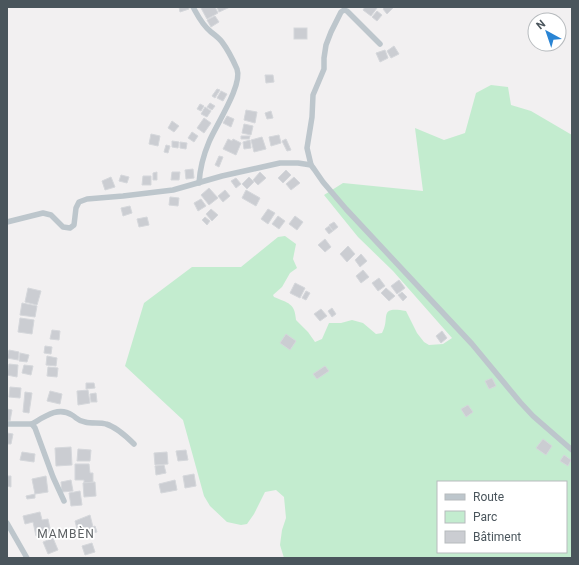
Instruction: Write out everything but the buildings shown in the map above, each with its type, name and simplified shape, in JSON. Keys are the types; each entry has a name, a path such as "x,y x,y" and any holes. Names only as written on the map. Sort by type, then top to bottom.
{"street":[{"path":"193,7 203,24 210,32 217,36 225,46 238,71 234,92 210,140 201,164 199,183"},
{"path":"380,44 347,11 344,10 341,12 326,45 324,69 313,95 312,117 307,148 311,165 335,197 472,344 520,402 533,416 572,450"},
{"path":"7,222 43,213 51,215 64,226 70,228 74,225 76,208 79,202 172,190 280,162 311,165"},
{"path":"7,424 32,424 47,415 62,412 71,414 79,420 87,423 106,424 125,435 134,444"},
{"path":"32,424 38,434 48,464 64,501"},
{"path":"7,523 27,558"}],"green space":[{"path":"491,85 508,87 511,105 531,111 572,135 572,558 284,558 280,545 282,530 286,518 284,497 276,490 265,492 247,524 241,525 227,522 210,506 204,496 183,420 125,366 144,303 192,267 241,267 278,237 285,236 296,244 293,259 297,268 290,273 282,287 273,295 274,297 290,304 294,310 296,320 308,332 315,342 322,339 329,323 341,323 352,320 363,323 376,334 382,333 386,314 391,310 397,310 406,311 417,333 424,342 429,345 443,344 452,338 393,271 358,237 324,195 343,183 423,191 415,128 444,140 465,133 476,93"}],"district":[{"name":"MAMBÈN","path":"66,534"}]}
